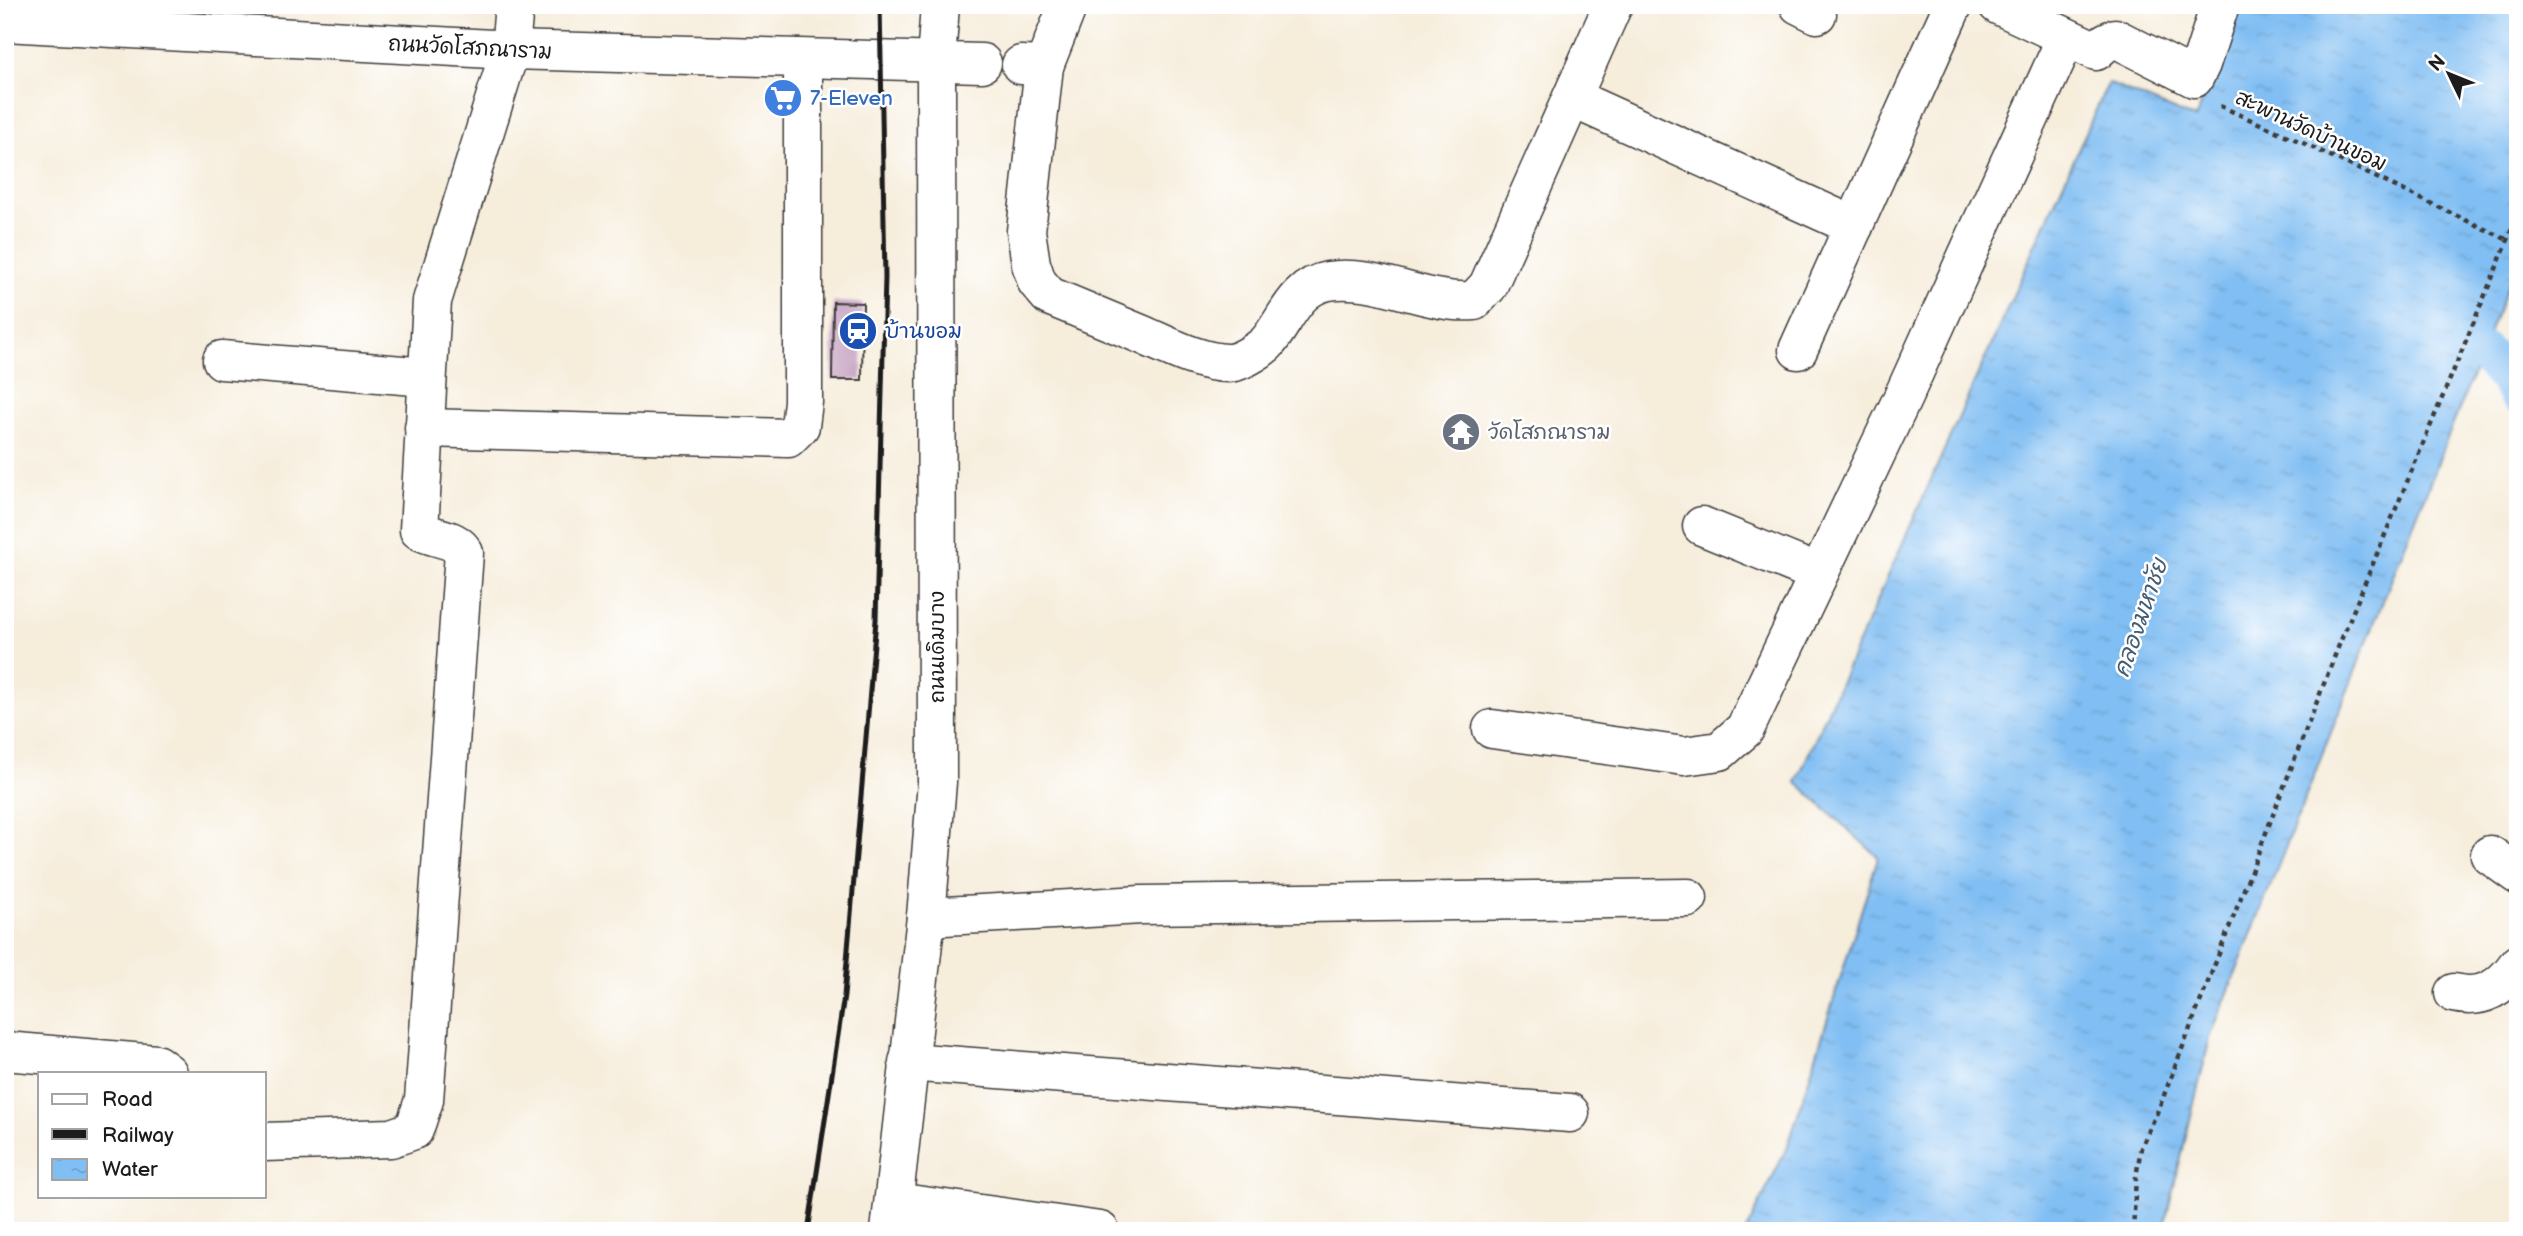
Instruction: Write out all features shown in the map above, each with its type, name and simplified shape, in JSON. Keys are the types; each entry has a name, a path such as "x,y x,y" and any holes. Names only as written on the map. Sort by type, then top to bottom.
{"street":[{"path":"266,1142 391,1138 414,1130 424,1100 464,553 455,542 428,536 419,530 432,301 510,50 514,5"},
{"name":"ถนนเดิมบาง","path":"892,1216 926,917 937,782 936,61 940,5"},
{"path":"1068,5 1032,66 1026,231 1037,282 1049,296 1190,355 1230,363 1266,344 1301,294 1324,282 1343,279 1455,302 1474,301 1488,286 1613,5"},
{"path":"1798,350 1953,5"},
{"path":"1998,5 2096,51 2115,38 2194,78 2220,5"},
{"name":"ถนนวัดโสภณาราม","path":"13,17 510,50 982,63"},
{"path":"1492,729 1684,756 1720,751 1745,729 1908,385 2066,38"},
{"path":"424,428 788,438 800,426 803,402 803,59"},
{"path":"1572,98 1854,226"},
{"path":"222,360 427,377"},
{"path":"1702,526 1818,573"},
{"path":"926,917 1155,905 1688,898"},
{"path":"2454,992 2468,996 2486,994 2506,981 2518,964"},
{"path":"5,1051 156,1063 167,1072"},
{"path":"908,1062 1570,1113"},
{"path":"892,1216 1100,1231"}],"path":[{"name":"สะพานวัดบ้านขอม","path":"2214,104 2508,240"},
{"path":"2133,1231 2136,1177 2141,1148 2339,645 2518,211"}],"water":[{"name":"คลองมหาชัย","path":"2241,5 2518,5 2518,260 2210,1038 2163,1231 1746,1231 1788,1146 1878,857 1796,782 2108,83 2195,119 2233,32"}],"building":[{"path":"833,302 863,303 862,380 832,380"}],"waterway":[{"path":"2483,352 2507,377 2518,394"}],"railway":[{"path":"808,1231 844,996 876,620 885,277 880,5"}],"place":[{"name":"7-Eleven","path":"783,98"},
{"name":"บ้านขอม","path":"858,331"},
{"name":"วัดโสภณาราม","path":"1461,432"}]}
